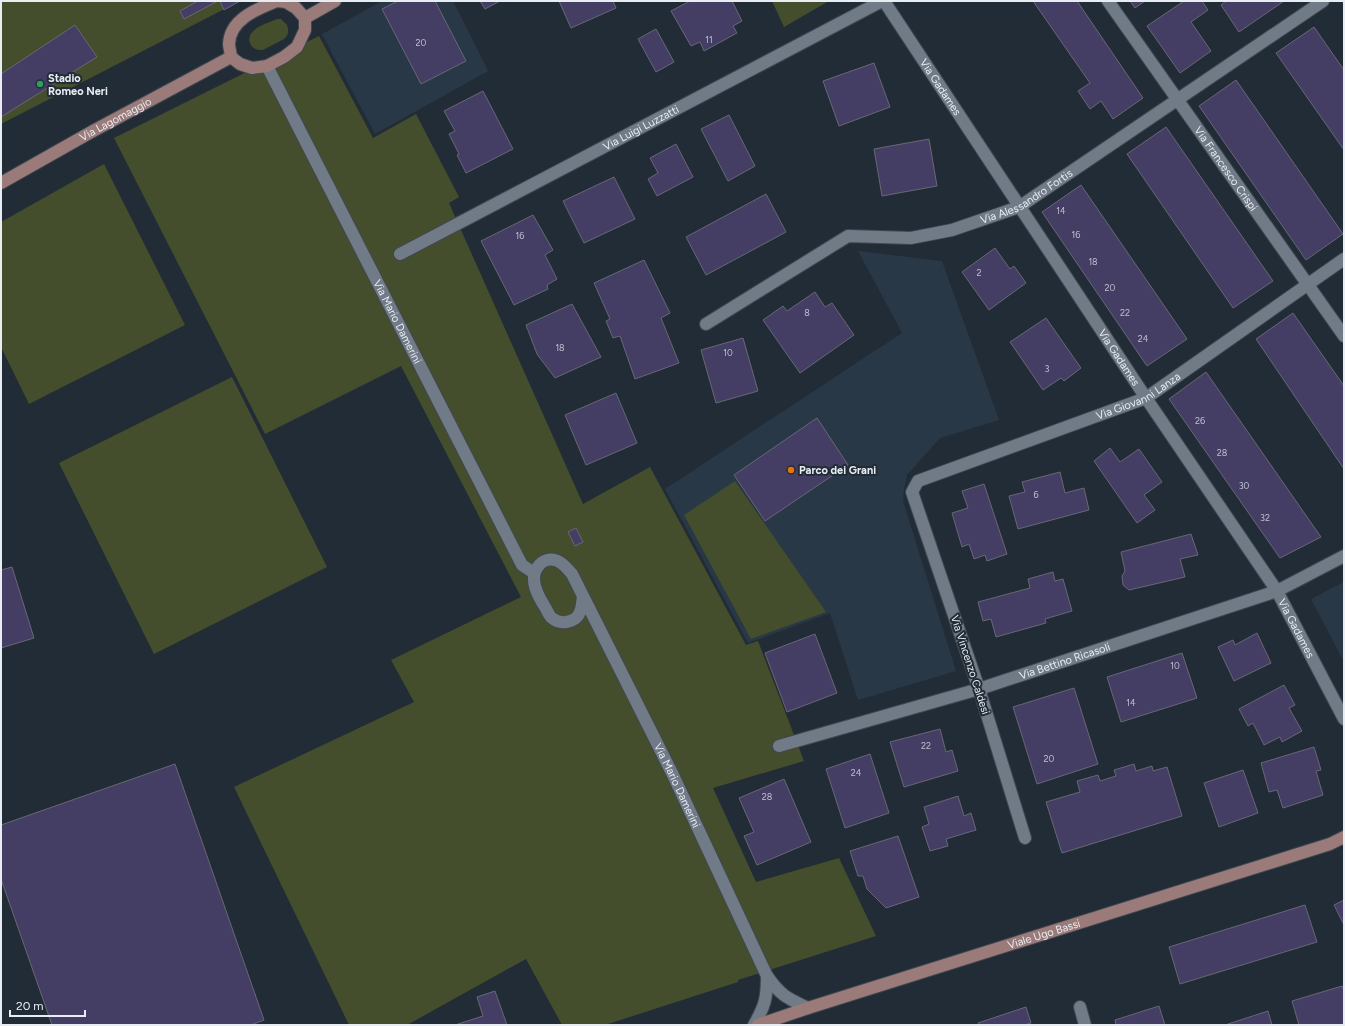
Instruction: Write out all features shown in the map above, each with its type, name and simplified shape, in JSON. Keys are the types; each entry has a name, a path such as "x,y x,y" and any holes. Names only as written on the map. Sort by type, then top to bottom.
{"main road":[{"path":"277,1 286,2 296,8 305,18 305,30 297,46 284,57 267,66 252,68 240,64 231,57 229,44 232,31 239,20 252,12 277,1"},
{"path":"305,18 335,1"},
{"name":"Via Lagomaggio","path":"1,183 231,57"},
{"name":"Viale Ugo Bassi","path":"758,1025 1330,844 1344,837"},
{"name":"Viale Ugo Bassi","path":"1330,844 1344,842"}],"street":[{"name":"Via Gadames","path":"883,1 1146,398 1277,591 1344,719"},
{"name":"Via Luigi Luzzatti","path":"400,254 883,1"},
{"name":"Via Francesco Crispi","path":"1108,1 1176,100 1344,336"},
{"name":"Via Alessandro Fortis","path":"706,324 848,236 911,238 952,230 1019,207 1322,1"},
{"name":"Via Mario Damerini","path":"267,66 522,565 534,573 540,564 547,560 554,560 563,563 572,574 582,597 673,775 767,976 777,990 789,999 808,1008"},
{"name":"Via Giovanni Lanza","path":"912,492 918,481 1146,398 1344,259"},
{"name":"Via Vincenzo Caldesi","path":"912,492 979,690 1025,838"},
{"name":"Via Bettino Ricasoli","path":"779,746 979,690 1277,591 1344,556"},
{"path":"534,573 534,583 542,603 551,618 563,622 575,620 580,613 582,597"},
{"name":"Via Mario Damerini","path":"754,1025 763,1009 767,994 767,976"},
{"path":"1080,1006 1085,1025"}],"shaded area":[{"path":"382,1 453,1 488,71 375,134 322,34"},
{"path":"858,251 942,261 999,420 940,438 907,475 904,489 903,501 956,671 858,700 830,613 748,643 665,489 902,333"},
{"path":"1344,582 1344,662 1311,599"}],"green space":[{"name":"Stadio Romeo Neri","path":"1,1 240,1 1,124"},
{"path":"772,1 829,1 784,27"},
{"path":"277,19 281,19 287,25 287,36 263,50 253,48 249,38 254,30"},
{"path":"319,36 373,138 416,114 459,197 449,203 583,504 650,467 746,645 758,641 804,761 713,788 756,882 839,858 876,936 738,980 738,982 605,1025 562,1025 526,959 407,1025 349,1025 234,787 414,702 391,660 521,597 401,366 265,434 114,138"},
{"path":"104,164 185,325 29,404 1,347 1,222"},
{"path":"232,377 327,567 154,654 59,463"},
{"path":"735,481 826,612 751,639 684,515"}],"building":[{"path":"198,1 216,2 184,19 180,11"},
{"path":"220,1 240,1 224,10"},
{"path":"398,1 435,1 466,61 421,84 382,9"},
{"path":"480,1 500,1 485,9"},
{"path":"559,1 613,1 616,8 571,28"},
{"path":"690,1 732,1 742,21 733,26 737,33 704,51 700,42 691,46 671,11"},
{"path":"1033,1 1077,1 1143,98 1113,119 1101,101 1090,109 1078,91 1090,83"},
{"path":"1130,1 1145,1 1135,8"},
{"path":"1184,1 1202,1 1208,10 1191,22 1211,51 1180,73 1147,26"},
{"path":"1226,1 1284,1 1239,32 1221,5"},
{"path":"75,25 97,57 1,117 1,74"},
{"path":"1314,27 1344,70 1344,150 1276,53"},
{"path":"656,29 674,62 656,72 638,39"},
{"path":"874,63 890,107 839,126 823,81"},
{"path":"1236,80 1343,234 1306,260 1199,106"},
{"path":"483,91 513,149 466,173 449,134 455,131 444,111"},
{"path":"729,115 755,166 728,181 701,129"},
{"path":"1166,127 1273,281 1233,308 1127,154"},
{"path":"929,139 937,186 882,196 874,149"},
{"path":"676,144 693,177 657,196 648,179 658,173 650,158"},
{"path":"614,177 635,219 584,243 563,201"},
{"path":"1081,185 1187,339 1147,366 1042,212"},
{"path":"766,194 786,232 706,275 686,237"},
{"path":"533,215 553,250 545,255 557,279 547,285 548,289 514,305 481,241"},
{"path":"995,248 1010,269 1014,266 1026,283 989,310 962,272"},
{"path":"644,260 670,313 661,318 679,363 635,379 620,336 613,338 606,321 610,319 594,283"},
{"path":"815,292 825,307 832,303 854,335 800,373 763,320 783,306 787,311"},
{"path":"572,304 601,357 555,378 537,354 526,325"},
{"path":"1293,313 1344,386 1344,469 1256,339"},
{"path":"1046,318 1081,368 1064,381 1061,378 1043,390 1010,342"},
{"path":"743,338 758,391 716,403 701,350"},
{"path":"1206,372 1321,537 1280,558 1169,399"},
{"path":"616,393 637,443 586,465 565,415"},
{"name":"Parco dei Grani","path":"817,418 848,465 765,521 734,475"},
{"path":"1110,448 1120,462 1139,449 1162,482 1144,495 1155,510 1137,523 1094,461"},
{"path":"1060,472 1065,493 1084,488 1089,510 1018,529 1009,496 1025,492 1022,482"},
{"path":"984,484 1007,554 987,561 985,555 974,559 969,544 962,547 952,513 968,508 962,491"},
{"path":"576,528 583,542 575,546 568,532"},
{"path":"1191,534 1198,555 1180,559 1185,577 1129,590 1123,585 1122,576 1125,571 1121,552"},
{"path":"12,567 34,638 1,648 1,570"},
{"path":"1053,572 1055,581 1063,579 1072,611 1045,619 1046,623 996,637 991,619 983,621 978,602 1030,588 1028,579"},
{"path":"1257,633 1271,663 1234,681 1218,647 1233,640 1235,645"},
{"path":"815,634 837,693 787,712 765,653"},
{"path":"1182,653 1197,698 1121,722 1107,677"},
{"path":"1284,685 1295,705 1289,708 1302,731 1282,742 1280,737 1264,745 1253,723 1248,726 1239,709"},
{"path":"1074,688 1098,764 1037,784 1013,707"},
{"path":"940,729 946,752 952,750 958,771 904,787 890,742"},
{"path":"1314,747 1321,770 1316,771 1323,795 1283,808 1277,790 1269,792 1261,763"},
{"path":"870,754 889,813 845,828 826,769"},
{"path":"175,764 264,1020 251,1025 52,1025 1,879 1,825"},
{"path":"1134,764 1136,771 1152,766 1153,771 1167,767 1182,816 1062,853 1046,802 1080,792 1077,781 1098,775 1100,781 1116,776 1114,770"},
{"path":"1243,770 1258,813 1219,827 1204,783"},
{"path":"784,779 811,842 757,865 744,836 754,832 739,798"},
{"path":"958,796 964,816 971,813 976,830 946,839 948,846 930,851 922,827 929,824 924,807"},
{"path":"898,836 919,897 886,908 867,889 863,876 858,876 850,851"},
{"path":"1344,900 1344,925 1334,905"},
{"path":"1305,905 1317,942 1180,984 1169,947"},
{"path":"1342,986 1344,990 1344,1025 1299,1025 1292,1001"},
{"path":"495,991 507,1025 455,1025 483,1016 477,997"},
{"path":"1159,1006 1165,1025 1116,1025 1115,1020"},
{"path":"1026,1007 1031,1023 1024,1025 979,1025 978,1023"},
{"path":"1268,1011 1272,1025 1225,1025"}],"place":[{"name":"Stadio Romeo Neri","path":"40,84"},
{"name":"Parco dei Grani","path":"791,470"}]}
